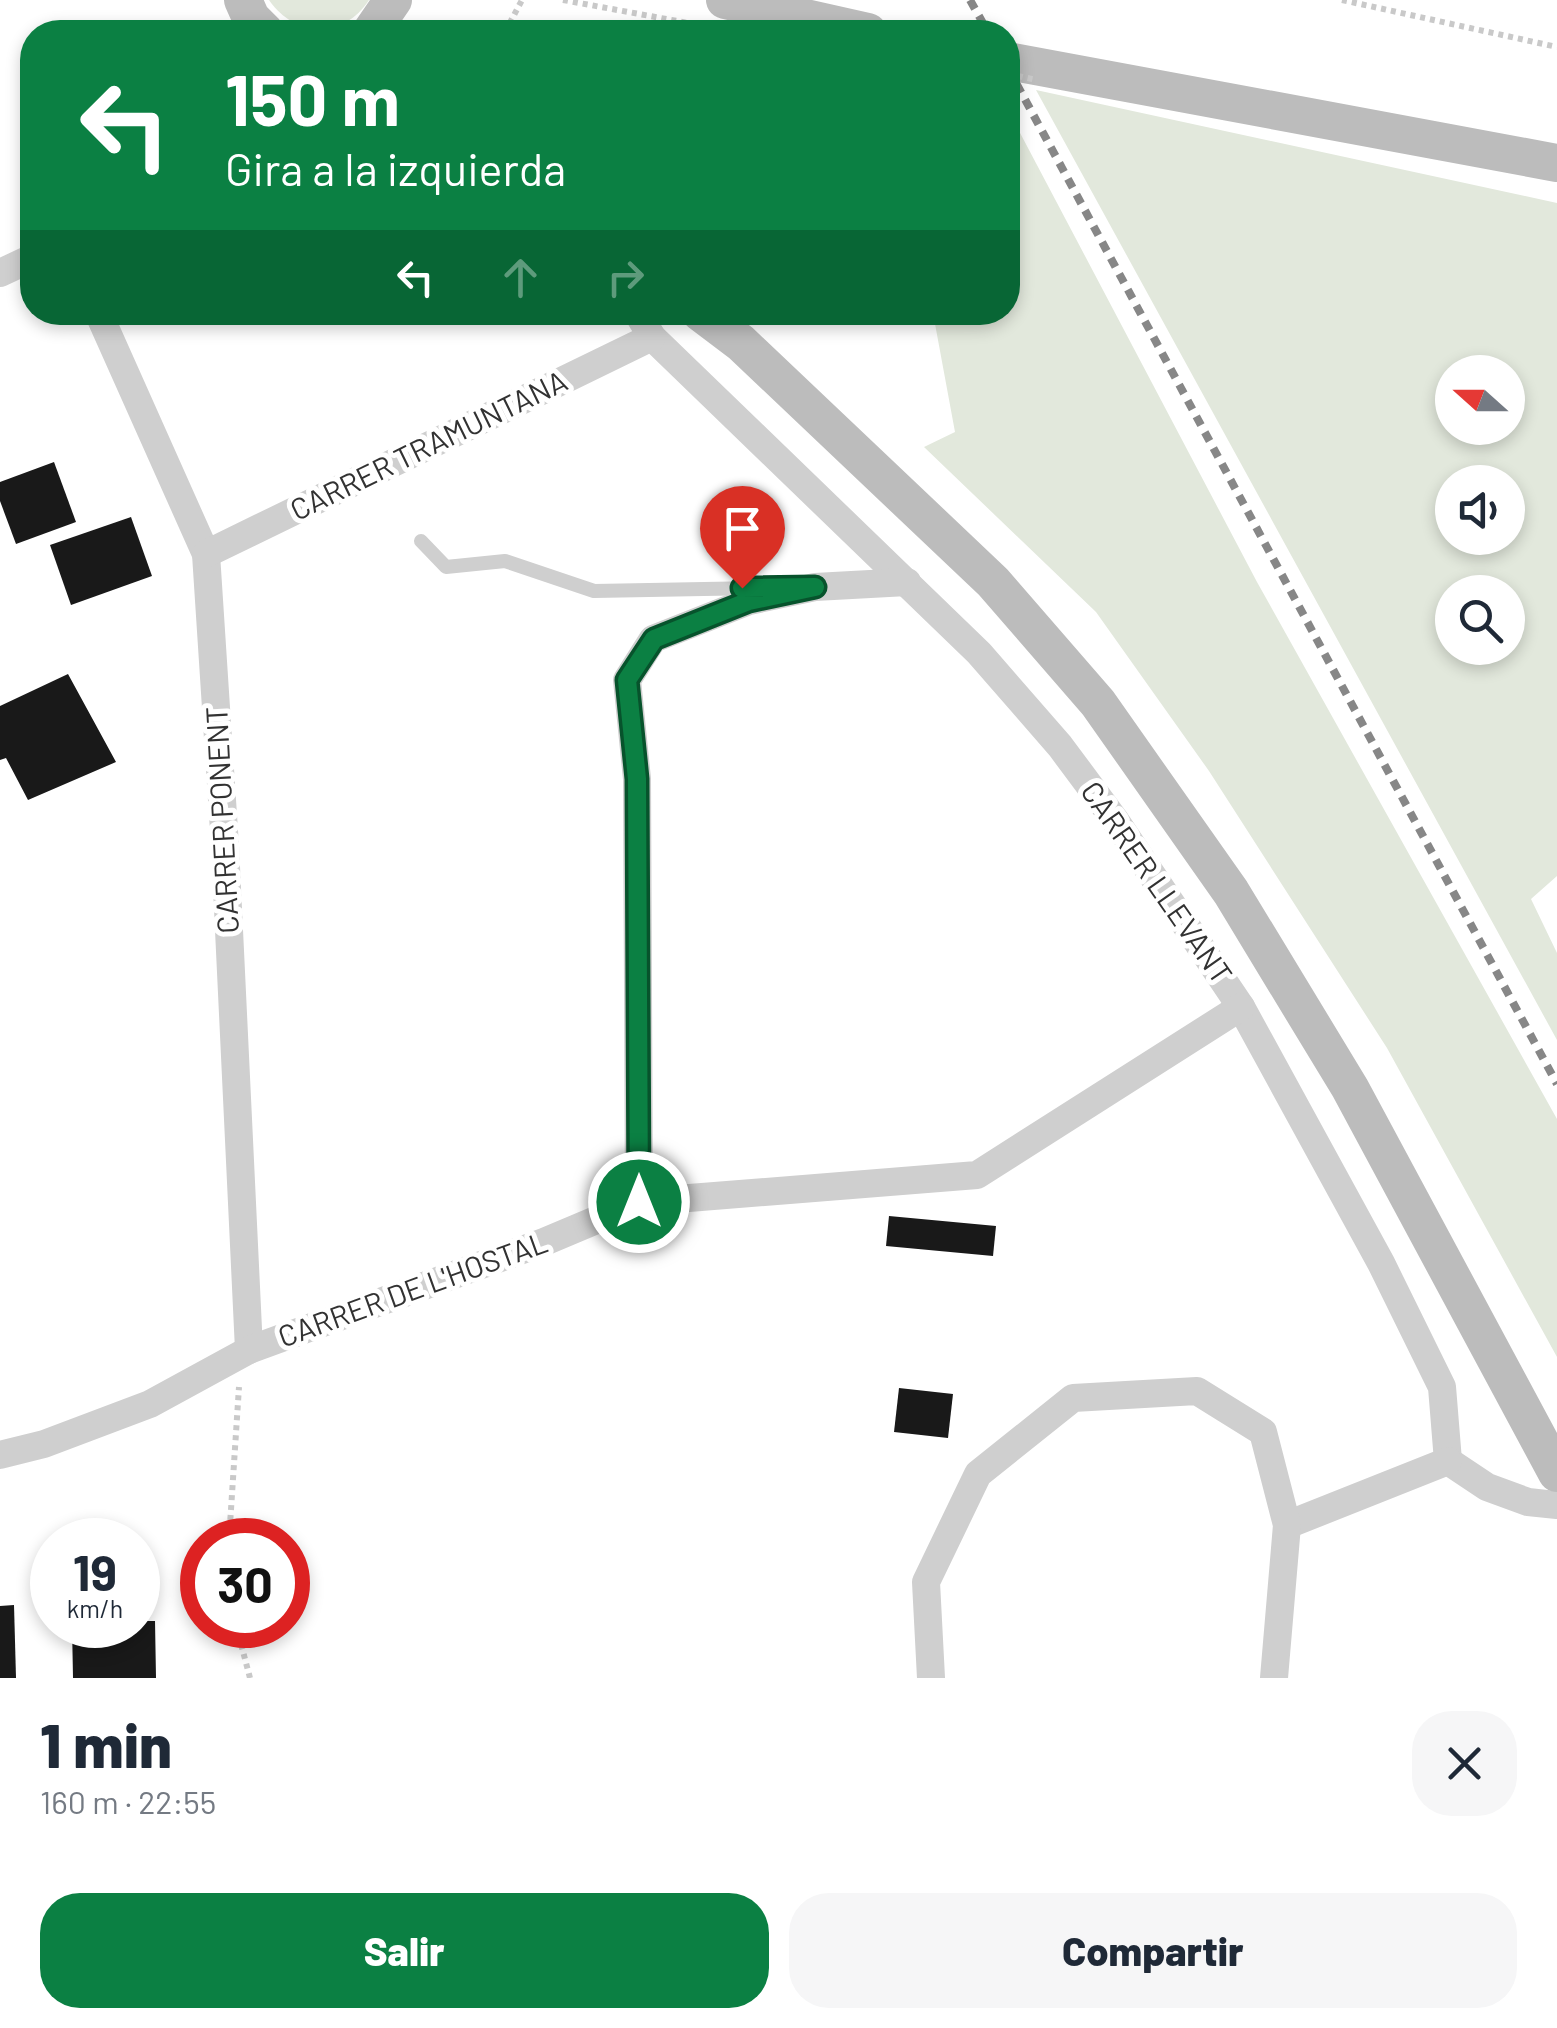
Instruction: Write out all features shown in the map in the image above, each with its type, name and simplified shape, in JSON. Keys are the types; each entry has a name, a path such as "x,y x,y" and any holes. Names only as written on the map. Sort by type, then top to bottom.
{"street":[{"path":"712,13 769,20"},
{"path":"1022,70 1092,78 1557,163"},
{"name":"CARRER PONENT","path":"104,325 206,554 225,846 245,1360"},
{"name":"CARRER TRAMUNTANA","path":"206,554 645,325"},
{"name":"CARRER LLEVANT","path":"645,325 979,653 1060,746 1115,820 1241,1007 1380,1263 1442,1386 1448,1461"},
{"path":"717,325 741,343 994,582 1098,703 1231,892 1350,1088 1557,1474"},
{"path":"639,1202 637,779 627,680 654,639 749,601 815,587 907,582"},
{"name":"CARRER DE L'HOSTAL","path":"0,1455 44,1444 150,1404 245,1360 639,1202 977,1175 1241,1007"},
{"path":"931,1678 926,1582 978,1474 1073,1398 1197,1391 1263,1432 1287,1525 1274,1678"},
{"path":"1287,1525 1448,1461 1487,1487 1528,1502 1557,1505"}],"lane":[{"path":"421,541 446,567 505,561 594,591 815,587"}],"path":[{"path":"563,0 712,13"},
{"path":"1342,0 1557,46"},
{"path":"231,1518 245,1360"},
{"path":"242,1648 250,1678"}],"shaded area":[{"path":"269,0 369,0 349,20 289,20"},
{"path":"1036,90 1557,203 1557,876 1531,899 1557,953 1557,1040"},
{"path":"1020,133 1257,582 1557,1119 1557,1357 1387,1048 1209,771 1096,612 924,447 955,432 935,325 1020,325"}],"building":[{"path":"54,462 76,522 16,544 0,501 0,482"},
{"path":"131,517 152,576 71,605 50,545"},
{"path":"68,674 116,762 28,800 6,758 0,760 0,706"},
{"path":"889,1216 996,1226 993,1256 886,1246"},
{"path":"899,1388 953,1394 948,1438 894,1432"},
{"path":"14,1605 16,1678 0,1678 0,1606"},
{"path":"72,1648 155,1648 156,1678 73,1678"}],"railway":[{"path":"970,0 981,20"},
{"path":"1020,90 1557,1084"}],"route":[{"path":"639,1202 637,779 627,680 654,639 749,601 815,587 742,588"}]}
